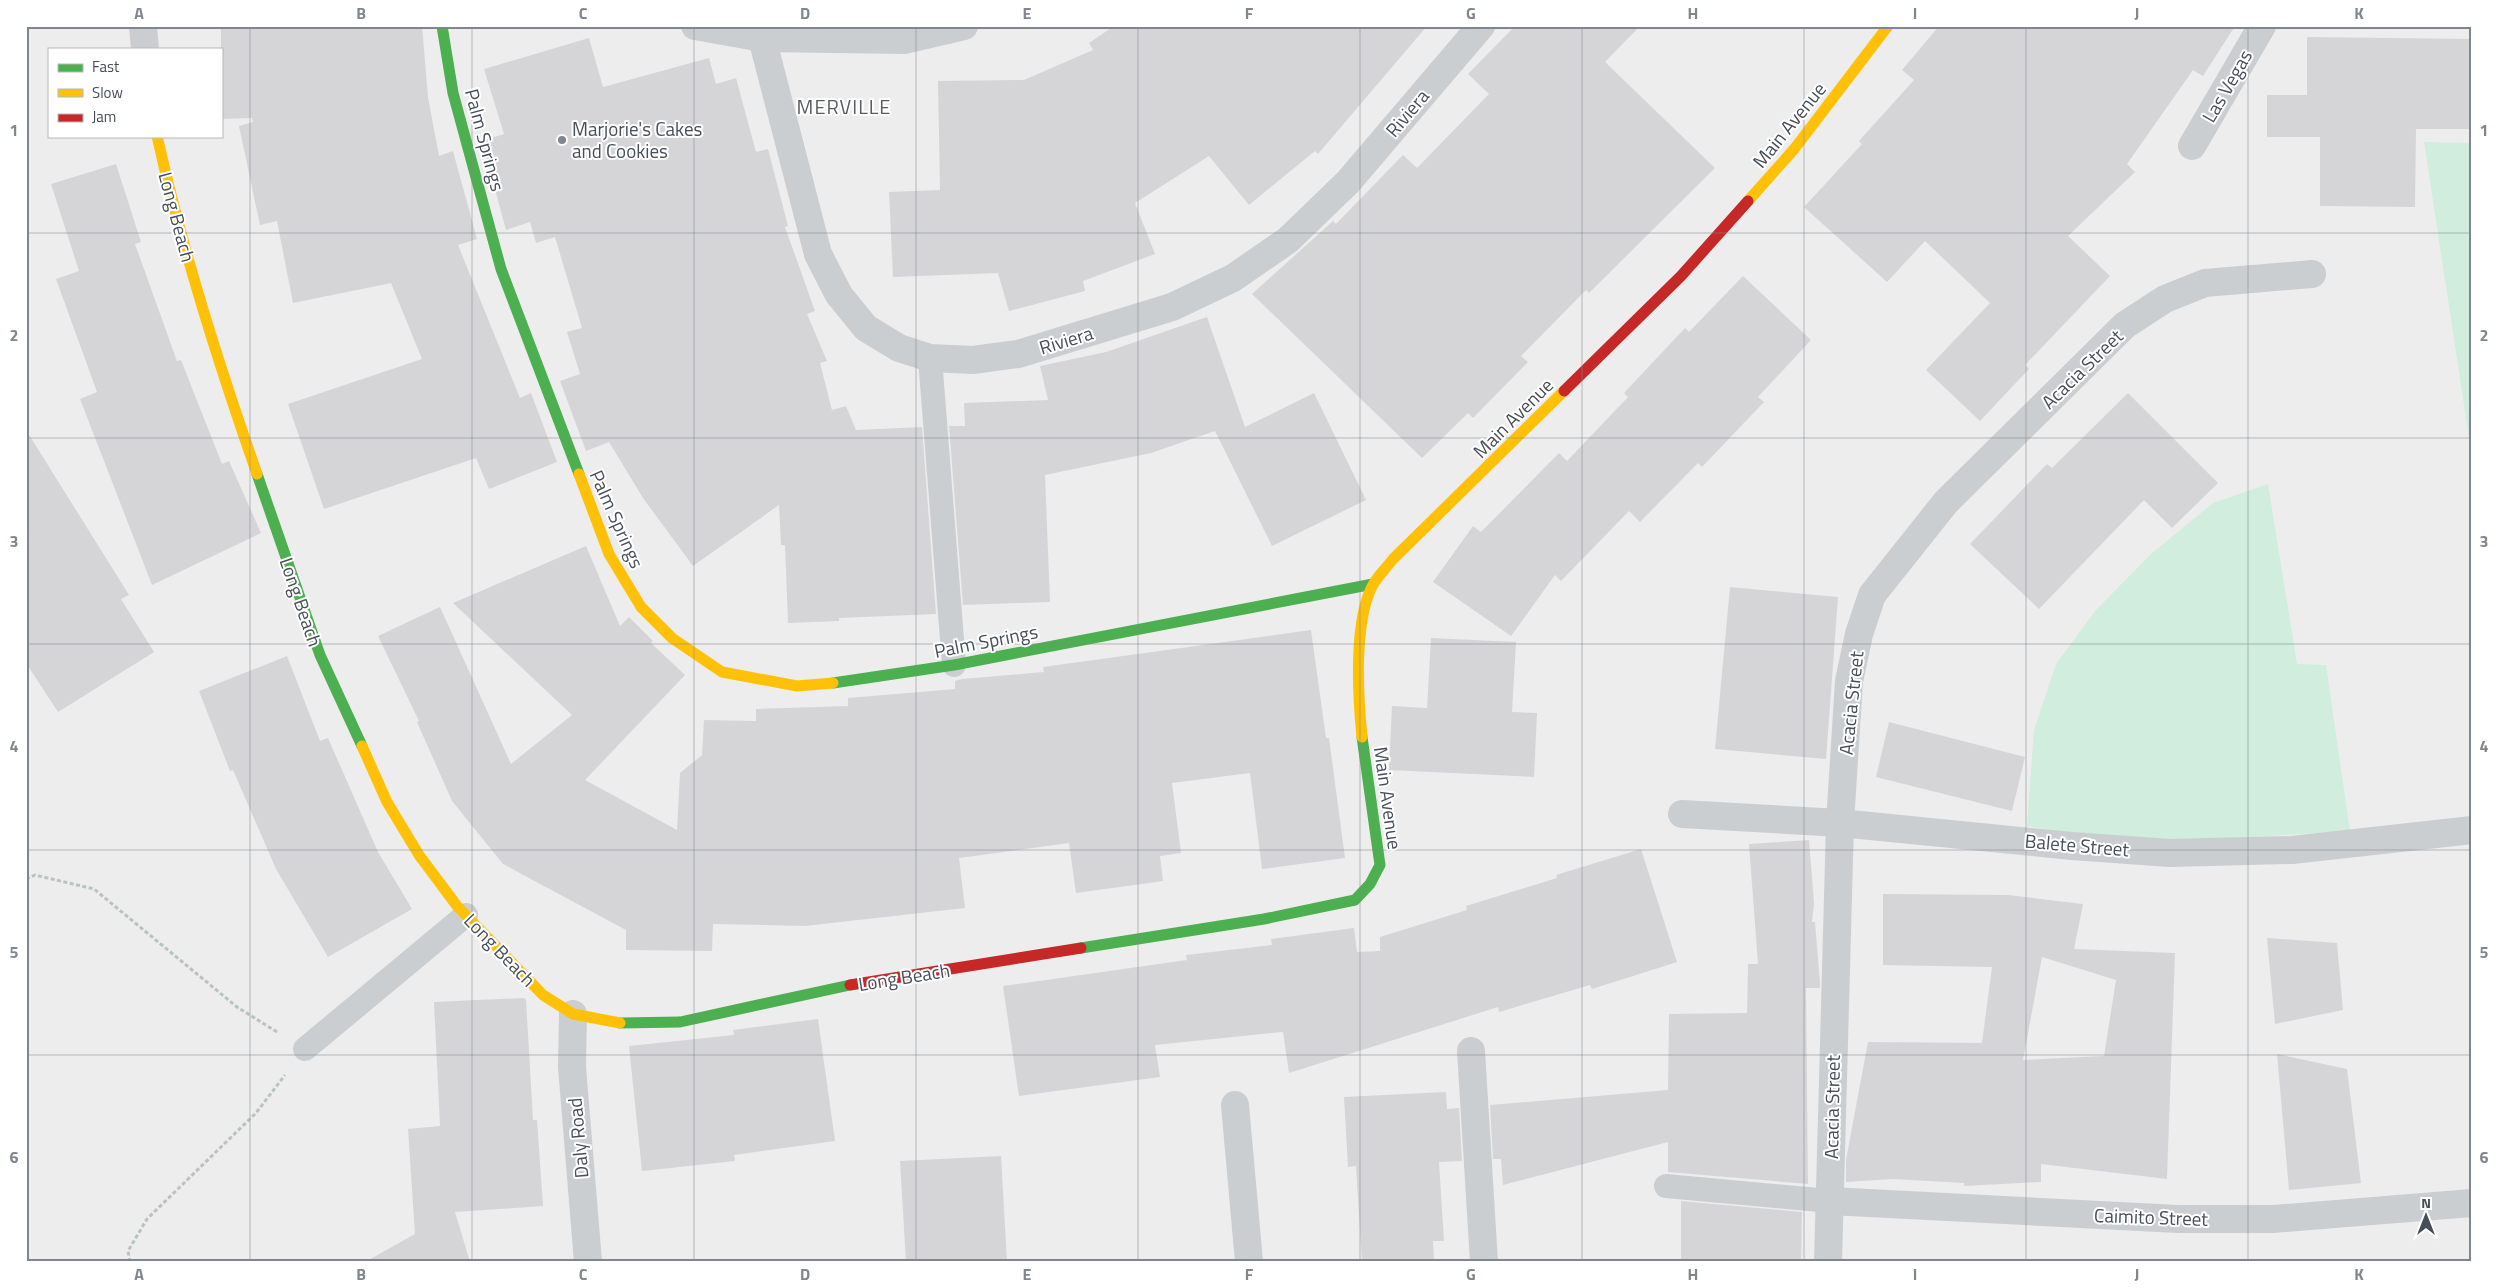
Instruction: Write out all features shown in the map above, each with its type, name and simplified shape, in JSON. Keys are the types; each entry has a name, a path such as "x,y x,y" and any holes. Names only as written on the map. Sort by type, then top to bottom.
{"street":[{"path":"143,26 145,48"},
{"name":"Palm Springs","path":"442,26 453,93 501,269 609,554 641,607 672,638 722,672 797,686 858,681 954,665 1373,584"},
{"path":"695,26 762,32 904,40 964,26"},
{"name":"Riviera","path":"762,32 818,254 839,295 866,328 899,348 930,358 974,360 1018,354 1172,307 1233,278 1288,240 1348,182 1481,26"},
{"name":"Main Avenue","path":"1356,900 1370,884 1380,865 1365,768 1359,707 1359,647 1363,618 1373,584 1393,559 1687,269 1795,148 1888,26"},
{"name":"Las Vegas","path":"2192,146 2262,26"},
{"name":"Long Beach","path":"157,138 173,207 212,344 320,655 387,802 419,855 457,906 543,995 573,1014 609,1022 646,1024 680,1022 845,986 1264,919 1356,900"},
{"name":"Acacia Street","path":"1828,1262 1840,823 1849,681 1859,634 1872,595 1946,502 2126,326 2165,299 2205,283 2312,274"},
{"name":"Balete Street","path":"1682,814 1840,823 2072,846 2170,852 2292,850 2472,830"},
{"name":"Daly Road","path":"573,1014 572,1067 588,1262"},
{"path":"1471,1051 1484,1262"},
{"path":"1235,1105 1249,1262"},
{"name":"Caimito Street","path":"1830,1201 2178,1219 2273,1218 2472,1203"}],"lane":[{"path":"930,358 954,665"},
{"path":"305,1049 466,915"},
{"path":"1666,1186 1830,1201"}],"path":[{"path":"26,878 35,875 94,890 125,913 237,1007 305,1049 256,1113 146,1218 128,1251 130,1262"}],"green space":[{"path":"2424,142 2472,143 2472,457"},
{"path":"2268,484 2297,664 2326,665 2350,831 2171,842 2076,834 2027,826 2034,730 2056,664 2096,610 2152,553 2213,503"}],"building":[{"path":"221,26 422,26 428,97 439,156 453,151 477,239 458,245 520,398 531,393 557,462 489,489 476,458 324,509 288,404 422,359 391,283 293,303 277,221 260,225 239,126 253,122 252,118 222,119"},
{"path":"1114,26 1427,26 1318,154 1315,151 1249,205 1209,156 1135,203 1155,254 1083,281 1085,291 1009,311 998,273 893,277 889,192 940,190 938,81 1024,80 1093,50 1089,43"},
{"path":"1515,26 1640,26 1605,62 1715,168 1589,293 1586,290 1521,356 1528,362 1473,418 1468,413 1422,458 1252,294 1333,221 1336,224 1403,155 1417,168 1489,94 1468,74"},
{"path":"1939,26 2235,26 2203,76 2193,70 2127,164 2135,172 2068,236 2110,276 2025,365 2029,369 1980,421 1926,370 1990,303 1925,241 1887,282 1804,207 1862,144 1859,141 1914,80 1902,70"},
{"path":"2307,37 2472,39 2472,129 2416,129 2415,207 2320,206 2320,137 2267,137 2267,95 2307,95"},
{"path":"589,38 603,87 709,58 716,84 736,78 756,152 768,149 788,226 785,227 815,311 807,314 827,361 820,363 832,410 846,406 856,430 922,427 936,614 839,618 839,621 788,623 785,545 781,545 779,505 693,566 643,498 609,442 586,451 560,381 580,374 567,332 582,328 555,237 536,243 530,222 506,230 482,141 504,134 484,69"},
{"path":"116,164 141,242 135,244 177,361 181,360 222,464 229,461 261,533 152,585 80,399 97,392 56,279 79,271 51,184"},
{"path":"1743,276 1811,340 1758,397 1764,402 1702,467 1698,463 1640,522 1629,511 1561,581 1555,575 1511,636 1433,582 1473,526 1481,532 1559,453 1567,461 1628,397 1624,393 1685,328 1689,332"},
{"path":"1207,317 1245,427 1314,393 1366,500 1272,546 1215,431 1151,453 1045,475 1050,602 963,605 949,426 965,426 964,403 1048,400 1040,366 1106,352"},
{"path":"2128,393 2218,483 2172,528 2144,500 2039,609 1970,544 2047,464 2052,468"},
{"path":"26,430 129,595 121,599 154,652 58,712 26,663"},
{"path":"586,546 620,626 629,617 653,641 651,643 685,675 585,780 677,830 680,773 702,755 704,720 756,721 756,709 848,706 848,698 955,689 955,681 962,679 1044,672 1043,667 1311,630 1326,738 1329,738 1345,858 1262,869 1250,773 1172,783 1181,853 1160,856 1163,881 1076,893 1069,843 959,858 965,908 805,926 713,924 712,951 626,950 626,930 503,864 452,801 417,722 419,721 378,636 440,607 511,764 572,715 453,603"},
{"path":"1730,587 1838,597 1826,759 1715,749"},
{"path":"1431,638 1516,642 1512,712 1537,713 1534,777 1389,770 1392,706 1427,708"},
{"path":"287,656 320,741 328,738 378,852 412,909 328,957 276,869 233,770 230,771 199,691"},
{"path":"1889,722 2025,757 2012,811 1876,777"},
{"path":"1809,840 1814,903 1812,922 1815,922 1820,988 1806,988 1808,1184 1668,1172 1668,1142 1503,1185 1501,1159 1493,1159 1490,1105 1668,1090 1669,1014 1747,1013 1748,964 1758,964 1749,844"},
{"path":"1641,849 1677,962 1592,989 1590,985 1499,1012 1498,1007 1289,1073 1283,1032 1155,1045 1160,1077 1019,1096 1003,986 1187,960 1186,955 1272,945 1271,939 1354,928 1357,952 1380,951 1380,937 1467,910 1466,906 1557,878 1556,875"},
{"path":"1883,894 2008,895 2083,904 2074,949 2175,953 2167,1179 2041,1164 2041,1182 1964,1186 1964,1183 1893,1179 1846,1182 1846,1160 1868,1042 1982,1043 1992,967 1883,965","holes":["2042,957 2116,980 2104,1056 2023,1060"]},
{"path":"2267,938 2337,943 2343,1010 2275,1024"},
{"path":"524,998 526,1000 533,1120 537,1120 543,1206 455,1212 470,1262 365,1262 415,1234 408,1129 440,1126 434,1002"},
{"path":"818,1019 835,1141 734,1155 735,1161 642,1171 629,1046 734,1035 733,1030"},
{"path":"2277,1054 2347,1069 2361,1183 2289,1190"},
{"path":"1446,1092 1447,1109 1459,1108 1462,1161 1439,1162 1444,1241 1433,1241 1434,1262 1362,1262 1356,1166 1348,1167 1344,1097"},
{"path":"1001,1156 1007,1262 906,1262 900,1161"},
{"path":"1681,1201 1802,1212 1801,1262 1681,1262"}],"traffic: fast":[{"path":"442,26 453,93 501,269 579,474"},
{"path":"257,474 320,655 362,746"},
{"path":"833,683 954,665 1373,584"},
{"path":"1081,948 1264,919 1355,900 1370,884 1380,865 1362,737"},
{"path":"620,1023 680,1022 850,985"}],"traffic: slow":[{"path":"1748,201 1795,148 1888,26"},
{"path":"157,138 178,222 202,306 257,474"},
{"path":"1362,737 1359,701 1360,637 1367,598 1374,583 1393,559 1564,391"},
{"path":"579,474 609,554 641,607 672,638 722,672 797,686 833,683"},
{"path":"362,746 387,802 419,855 457,906 543,995 573,1014 620,1023"}],"traffic: jam":[{"path":"1564,391 1681,276 1748,201"},
{"path":"850,985 1081,948"}],"place":[{"name":"Marjorie's Cakes and Cookies","path":"562,140"}],"district":[{"name":"MERVILLE","path":"844,107"}]}
